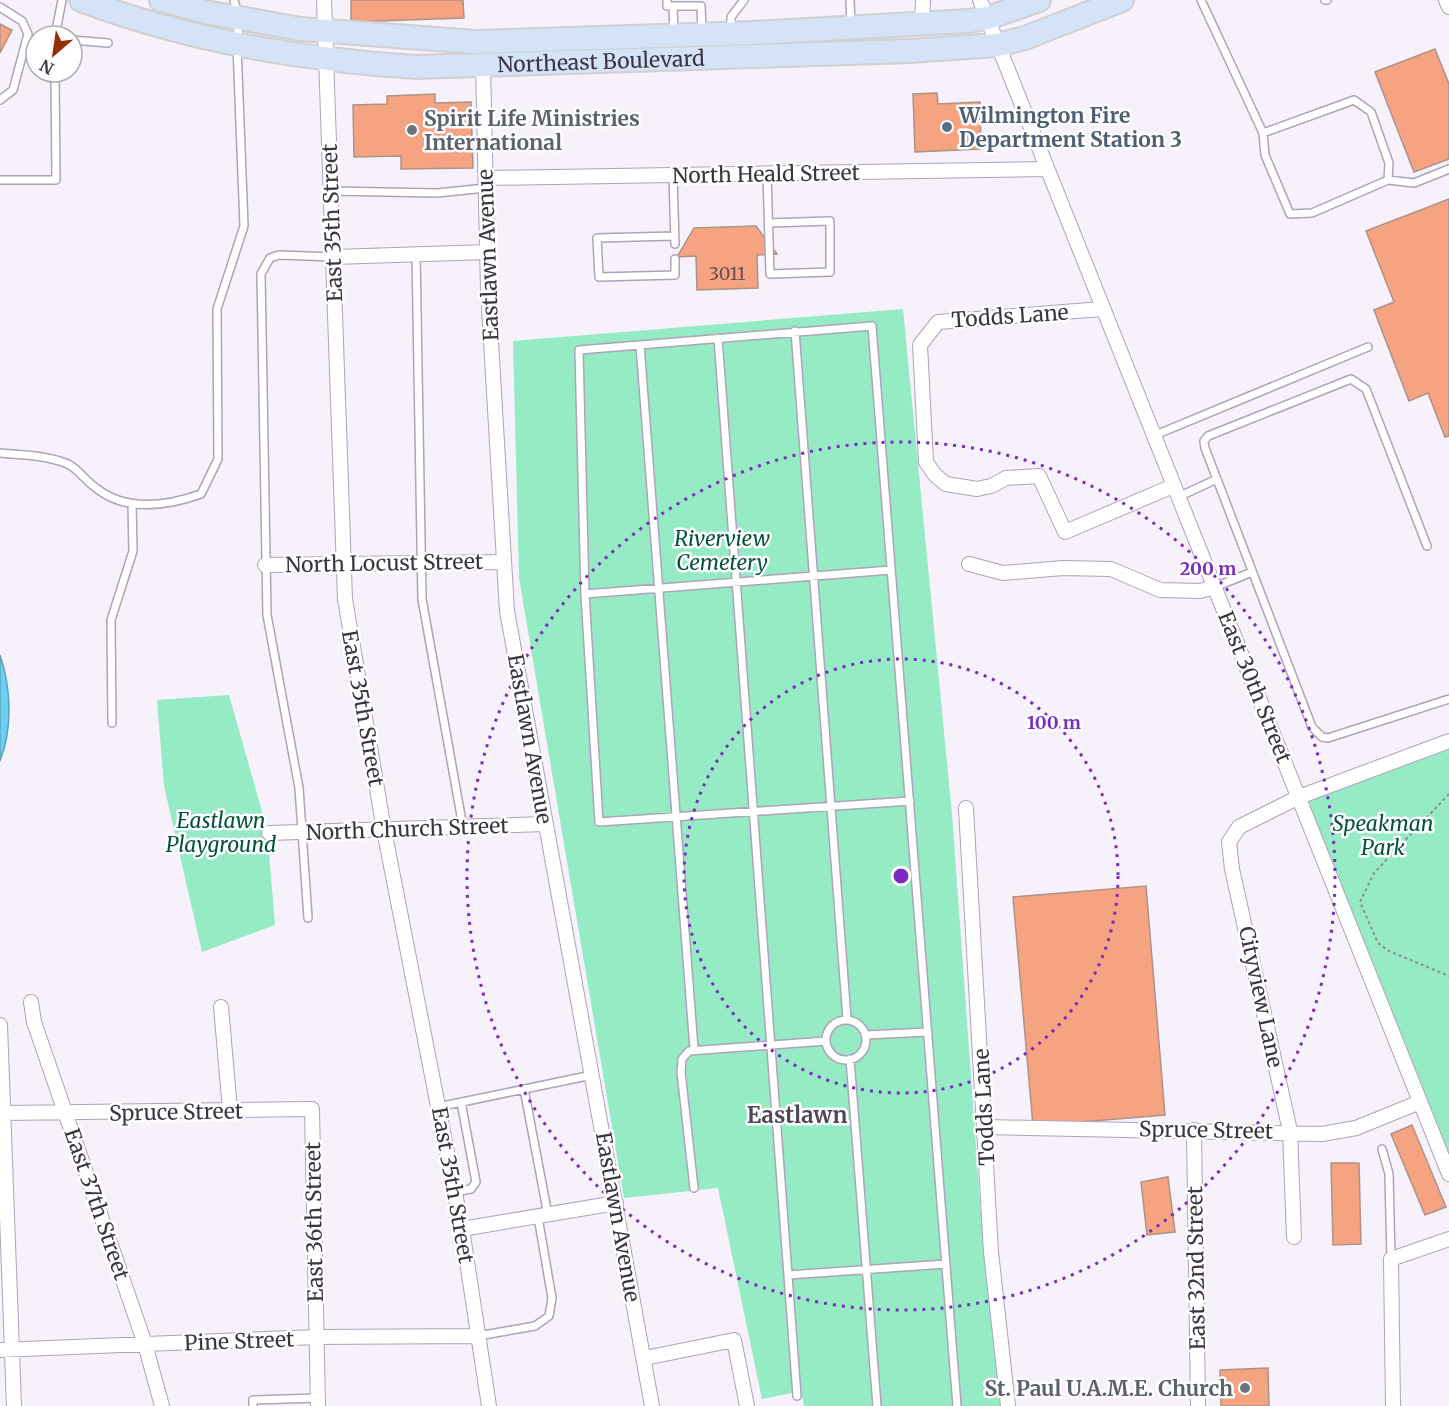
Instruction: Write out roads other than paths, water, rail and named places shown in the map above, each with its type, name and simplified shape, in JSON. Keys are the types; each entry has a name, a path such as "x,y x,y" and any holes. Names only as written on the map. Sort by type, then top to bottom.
{"main road":[{"path":"81,0 182,33 237,46 326,60 349,48 479,53 674,36 922,24 984,9 1039,0"},
{"name":"Northeast Boulevard","path":"479,53 910,51 997,45 1025,38 1122,0"},
{"path":"172,2 237,9 327,32 479,53"}],"street":[{"name":"East 35th Street","path":"324,0 348,622 384,830 462,1229 489,1406"},
{"path":"922,0 922,24"},
{"path":"1446,0 1449,7"},
{"name":"East 30th Street","path":"984,9 1449,1174"},
{"name":"Eastlawn Avenue","path":"479,53 502,561 507,611 652,1406"},
{"name":"North Heald Street","path":"486,183 673,175 1046,169"},
{"path":"334,257 487,252"},
{"name":"Todds Lane","path":"1102,309 938,322 920,345 926,462 940,481 958,488 977,489 991,486 1006,478 1039,476 1065,532 1175,491"},
{"name":"North Locust Street","path":"266,565 502,561"},
{"path":"969,564 1003,573 1063,568 1111,569 1161,590 1200,591 1215,587"},
{"path":"1299,797 1449,741"},
{"name":"Cityview Lane","path":"1294,1237 1290,1131 1229,842 1239,827 1299,797"},
{"name":"Todds Lane","path":"966,808 986,1127 991,1252 1008,1406"},
{"name":"North Church Street","path":"269,833 545,824"},
{"name":"East 37th Street","path":"31,1002 34,1022 144,1344 162,1406"},
{"path":"221,1007 230,1110"},
{"path":"0,1025 4,1113 6,1349 14,1406"},
{"name":"Spruce Street","path":"986,1127 1290,1131 1323,1134 1356,1128 1420,1102"},
{"name":"Spruce Street","path":"4,1113 312,1110"},
{"name":"East 36th Street","path":"312,1110 318,1402"},
{"name":"East 32nd Street","path":"1194,1130 1198,1406"},
{"path":"462,1229 616,1203"},
{"path":"1393,1406 1391,1264 1449,1239"},
{"name":"Pine Street","path":"6,1349 316,1337 478,1336"},
{"path":"645,1358 734,1340 747,1406"}],"lane":[{"path":"57,24 62,0"},
{"path":"667,0 667,6 701,6 702,35"},
{"path":"731,34 731,18 744,0"},
{"path":"850,0 851,28"},
{"path":"1201,0 1263,133 1265,155 1290,214 1312,213 1388,180 1414,183 1449,169"},
{"path":"0,6 22,21 28,34 13,90 0,100"},
{"path":"673,6 674,36"},
{"path":"0,453 49,458 70,465 98,490 132,504 171,504 201,494 218,459 217,309 244,226 237,9"},
{"path":"84,41 108,43"},
{"path":"0,180 56,180 55,84"},
{"path":"1263,133 1354,100 1371,112 1389,163 1388,180"},
{"path":"767,174 770,274 830,272 830,221 769,223"},
{"path":"673,175 675,240 597,238 599,277 675,275 675,259"},
{"path":"331,191 437,193 486,183"},
{"path":"416,254 421,561 424,611 463,827"},
{"path":"309,918 299,788 270,639 266,565 261,274 270,258 279,255 334,257"},
{"path":"910,801 599,822 585,594 579,350 872,326 910,801 957,1406"},
{"path":"795,332 847,1019"},
{"path":"718,338 797,1396"},
{"path":"640,345 694,1049"},
{"path":"1153,436 1368,347"},
{"path":"1427,546 1366,389 1351,379 1208,436 1204,441 1252,572 1312,727 1317,733 1328,738 1449,699"},
{"path":"1175,491 1217,480"},
{"path":"112,723 111,620 133,551 132,504"},
{"path":"585,594 891,570"},
{"path":"1215,587 1252,572"},
{"path":"847,1019 859,1024 866,1035 861,1053 850,1059 837,1058 831,1054 826,1041 826,1034 834,1023 847,1019"},
{"path":"866,1035 928,1032"},
{"path":"694,1188 681,1072 682,1059 694,1049 826,1041"},
{"path":"850,1059 877,1406"},
{"path":"438,1107 592,1075"},
{"path":"478,1336 535,1326 549,1316 552,1298 543,1216 524,1089"},
{"path":"455,1191 471,1189 476,1182 461,1102"},
{"path":"1382,1149 1389,1174 1391,1264"},
{"path":"788,1275 946,1264"},
{"path":"253,1406 253,1400 318,1402"}],"water":[{"path":"0,655 8,694 9,721 0,761"}],"place":[{"name":"Wilmington Fire Department Station 3","path":"947,127"},
{"name":"Spirit Life Ministries International","path":"412,130"},
{"name":"St. Paul U.A.M.E. Church","path":"1245,1388"}],"district":[{"name":"Eastlawn","path":"797,1115"}],"park label":[{"name":"Riverview Cemetery","path":"722,550"},
{"name":"Eastlawn Playground","path":"221,832"},
{"name":"Speakman Park","path":"1383,835"}]}
